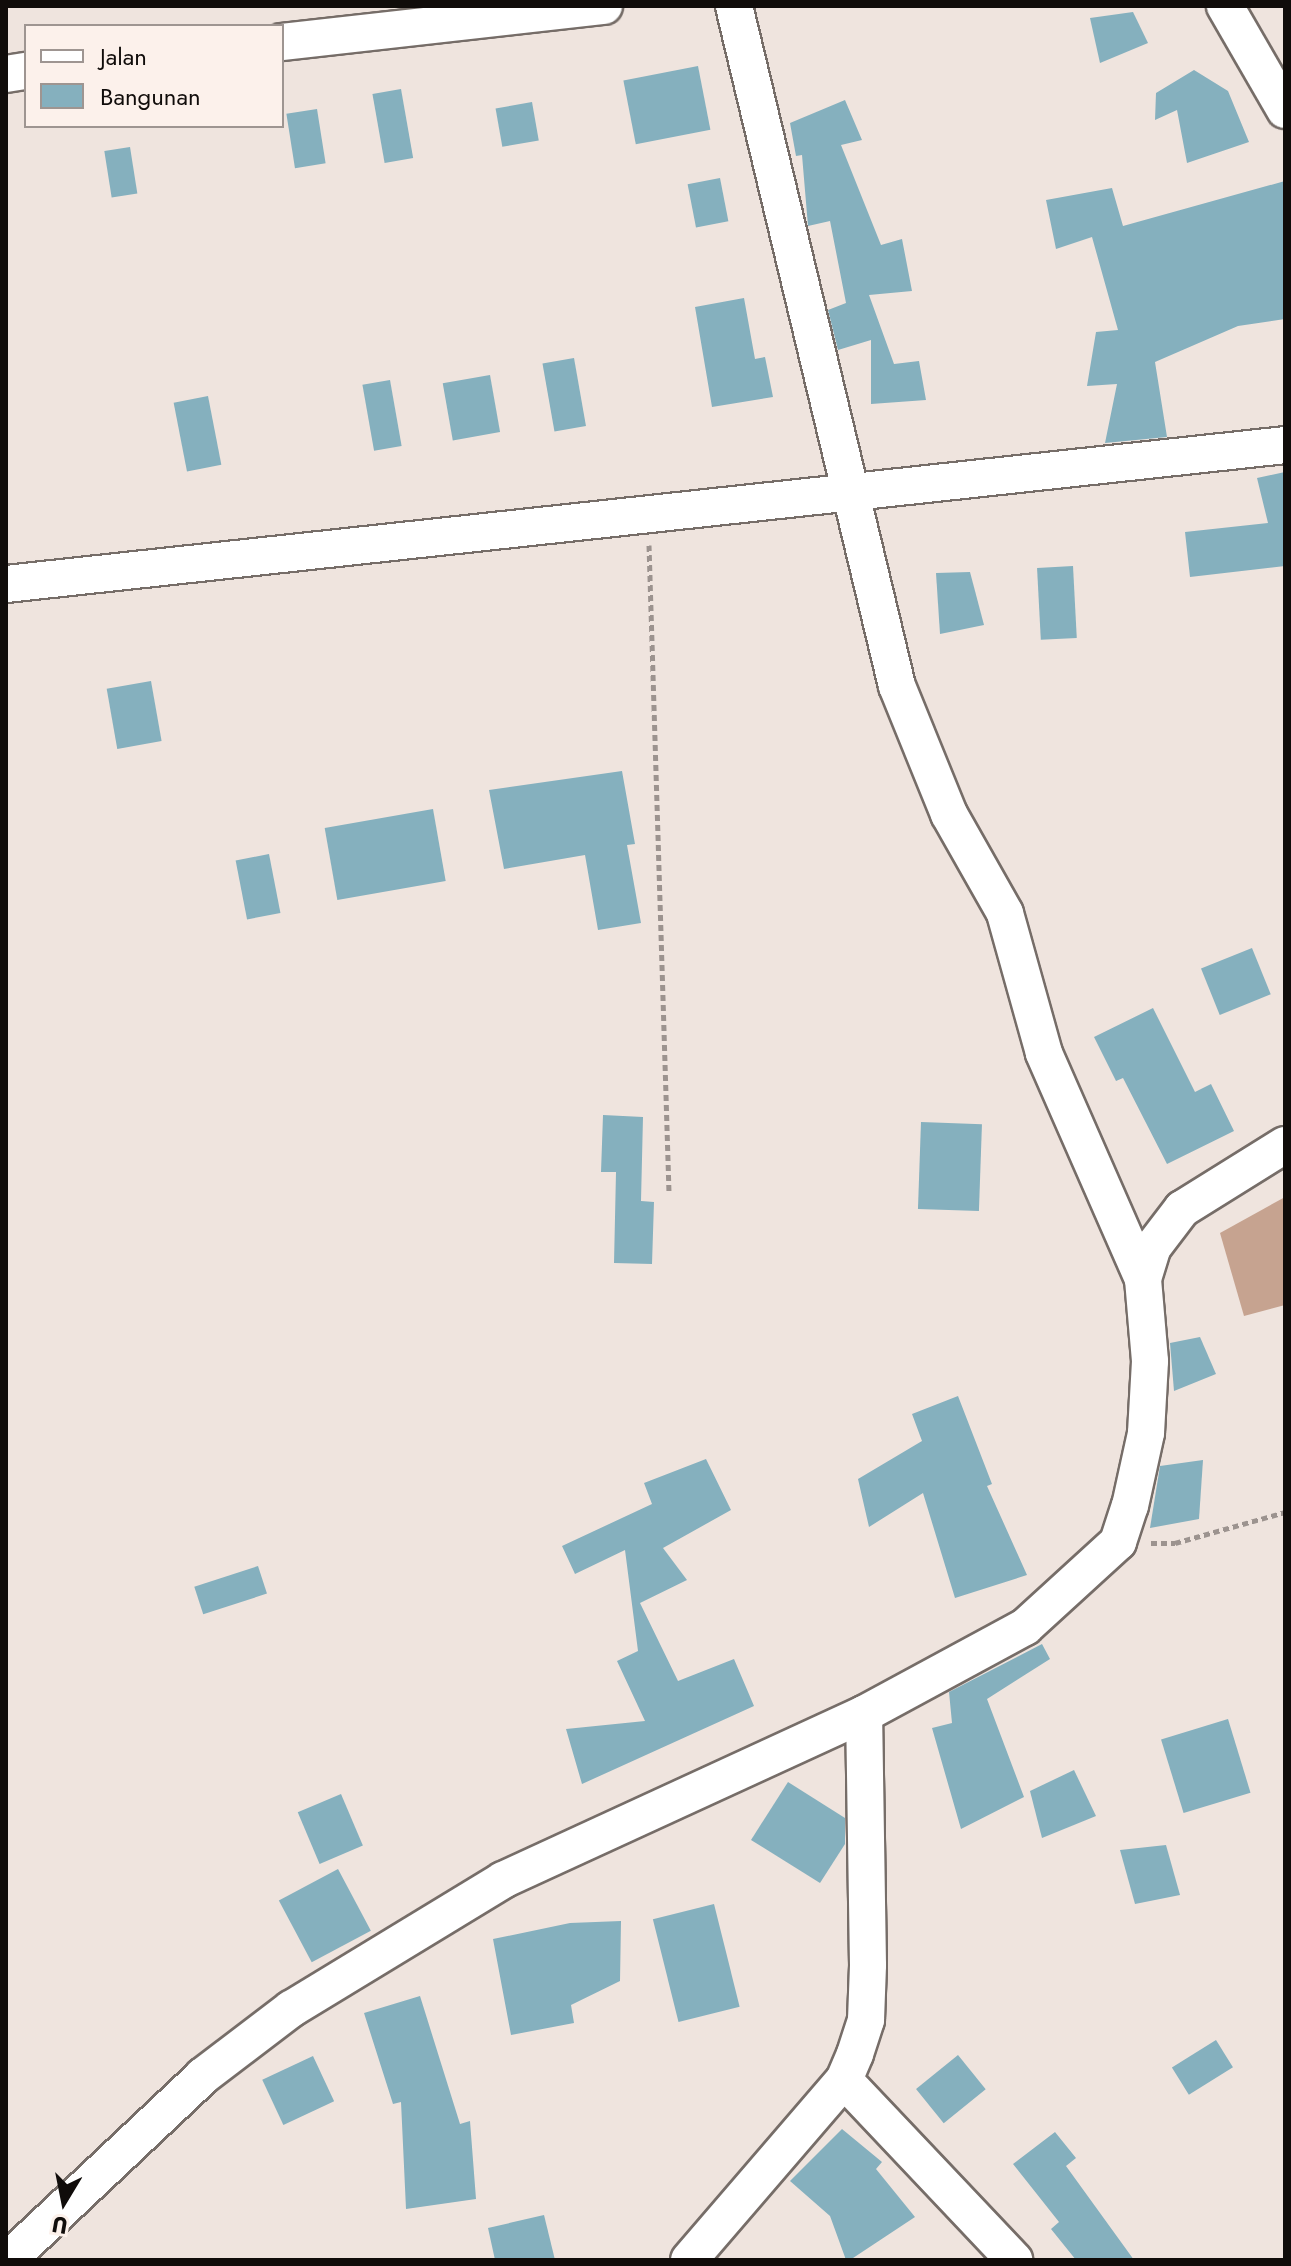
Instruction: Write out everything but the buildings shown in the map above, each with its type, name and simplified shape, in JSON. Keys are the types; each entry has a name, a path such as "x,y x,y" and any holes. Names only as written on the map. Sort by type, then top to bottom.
{"street":[{"path":"284,42 604,6"},
{"path":"8,2260 203,2076 291,2009 503,1880 864,1714 1025,1627 1118,1542 1146,1433 1150,1361 1143,1279 1044,1053 1005,913 921,752 897,686 734,6"},
{"path":"1225,6 1285,110"},
{"path":"6,584 848,488 1071,472 1285,445"},
{"path":"1143,1279 1153,1247 1182,1209 1285,1145"},
{"path":"689,2260 844,2080 866,2020 864,1714"},
{"path":"844,2080 1014,2260"}],"path":[{"path":"648,512 669,1194"},
{"path":"1118,1542 1175,1543 1285,1512"}],"shaded area":[{"path":"1285,1197 1285,1305 1244,1316 1220,1233"}]}
